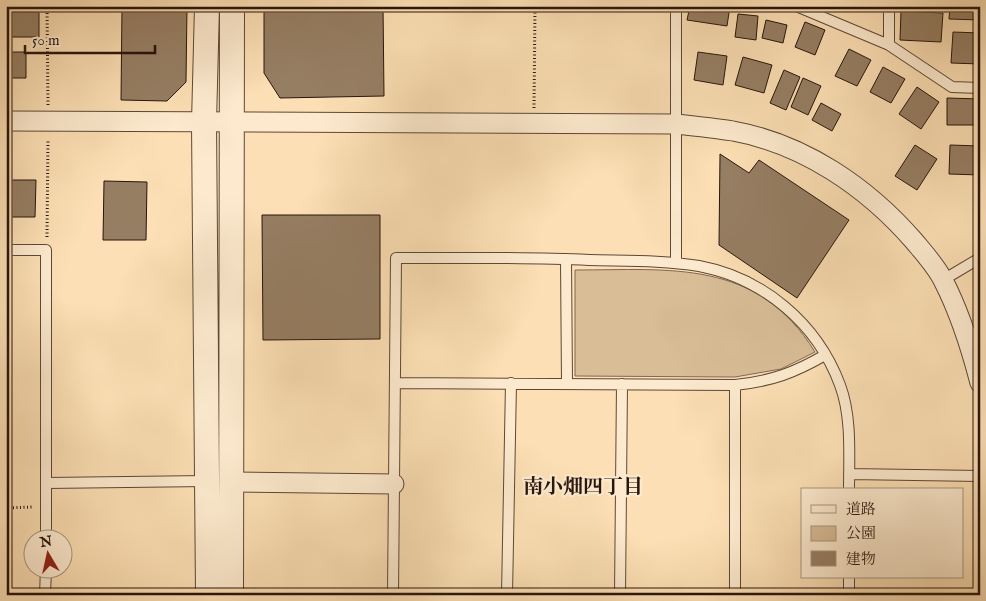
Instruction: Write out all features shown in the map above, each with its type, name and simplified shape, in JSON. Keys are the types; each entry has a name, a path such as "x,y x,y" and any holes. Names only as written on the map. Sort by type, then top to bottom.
{"street":[{"path":"207,6 204,122 220,481 232,595"},
{"path":"208,595 220,481 231,122 232,6"},
{"path":"6,122 676,124 734,131 778,144 821,164 860,188 895,219 926,255 943,280 971,347 980,384"},
{"path":"220,481 394,484"}],"lane":[{"path":"676,6 676,263"},
{"path":"796,6 889,46 952,87 980,88"},
{"path":"889,6 889,46"},
{"path":"6,250 46,250 46,528"},
{"path":"393,595 396,258 566,259 676,263 725,273 771,295 802,322 825,355 841,386 848,420 849,488"},
{"path":"943,280 980,258"},
{"path":"566,259 567,384"},
{"path":"396,383 735,384 783,377 825,355"},
{"path":"507,595 511,383"},
{"path":"620,595 622,384"},
{"path":"735,384 735,595"},
{"path":"849,474 980,476"},
{"path":"46,483 220,481"},
{"path":"46,578 46,595"},
{"path":"849,578 849,595"}],"path":[{"path":"46,250 47,6"},
{"path":"533,123 535,6"},
{"path":"6,508 46,507"}],"green space":[{"path":"575,270 677,271 709,276 739,285 766,300 792,321 815,352 781,369 735,377 575,376"}],"building":[{"path":"122,6 187,6 186,82 167,101 121,100"},
{"path":"264,6 383,6 384,96 280,98 264,73"},
{"path":"690,6 730,6 727,26 687,20"},
{"path":"950,6 980,6 980,20 949,19"},
{"path":"901,11 943,13 941,42 900,40"},
{"path":"11,12 39,12 39,37 11,37"},
{"path":"738,14 758,16 756,40 735,37"},
{"path":"766,20 787,25 783,43 762,38"},
{"path":"805,22 825,30 815,55 795,47"},
{"path":"953,32 980,33 980,64 951,63"},
{"path":"849,49 871,60 857,86 835,76"},
{"path":"6,52 26,52 26,78 6,78"},
{"path":"698,52 727,56 723,85 694,80"},
{"path":"743,57 772,65 764,93 735,85"},
{"path":"883,67 905,79 891,103 870,92"},
{"path":"784,70 800,77 786,110 770,103"},
{"path":"803,78 821,86 808,115 791,107"},
{"path":"917,87 939,102 921,129 899,114"},
{"path":"947,98 980,99 980,125 947,125"},
{"path":"821,103 841,114 832,131 812,120"},
{"path":"915,145 937,159 917,190 895,176"},
{"path":"950,145 980,146 980,175 949,174"},
{"path":"720,154 749,173 759,160 849,220 797,298 719,245"},
{"path":"6,180 36,180 35,217 6,217"},
{"path":"104,181 147,182 146,240 103,240"},
{"path":"262,215 380,215 380,339 263,340"}],"district":[{"name":"南小畑四丁目","path":"583,486"}]}
